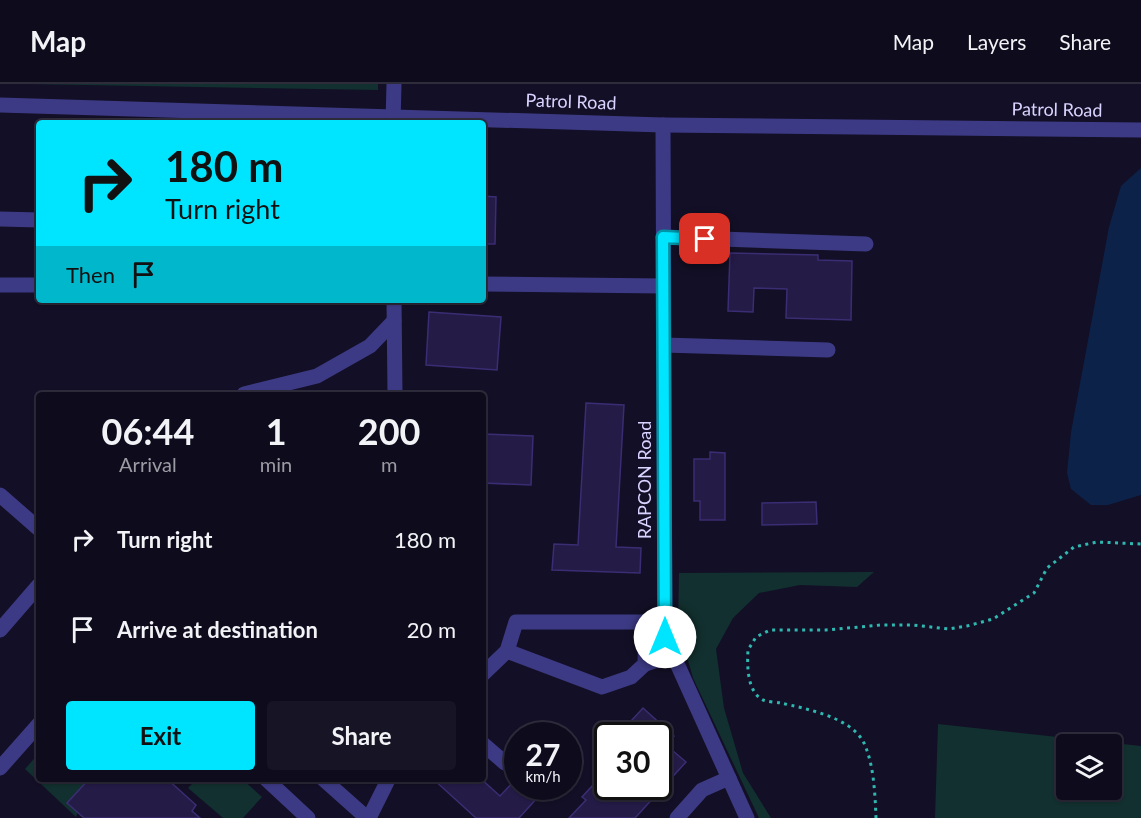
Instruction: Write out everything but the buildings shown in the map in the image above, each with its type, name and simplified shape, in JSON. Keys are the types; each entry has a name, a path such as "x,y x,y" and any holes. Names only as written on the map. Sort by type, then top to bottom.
{"street":[{"path":"393,119 394,84"},
{"name":"Patrol Road","path":"0,105 438,120"},
{"name":"Patrol Road","path":"486,121 1141,130"},
{"name":"RAPCON Road","path":"663,125 665,637 747,818"},
{"path":"0,219 36,220"},
{"path":"663,237 866,244"},
{"path":"486,284 663,286"},
{"path":"0,285 36,285"},
{"path":"394,303 395,392"},
{"path":"252,392 317,376 370,346 394,321"},
{"path":"664,345 828,350"},
{"path":"0,495 36,526"},
{"path":"0,630 36,588"},
{"path":"486,671 507,651 516,622 665,622"},
{"path":"645,664 646,622"},
{"path":"507,651 602,687 631,676 645,664 673,655"},
{"path":"0,768 36,727"},
{"path":"486,746 504,761"},
{"path":"677,818 702,790 729,778"},
{"path":"269,782 308,818"},
{"path":"327,782 368,818 387,782"}],"path":[{"path":"876,818 875,790 863,742 844,724 808,710 762,700 752,687 748,650 756,637 770,630 826,630 881,625 913,625 949,629 967,626 993,619 1034,593 1047,568 1074,547 1097,542 1141,544"}],"green space":[{"path":"27,84 378,84 378,90"},
{"path":"874,572 857,587 800,585 759,593 733,618 716,649 724,708 743,773 771,818 759,818 693,678 678,625 679,573"},
{"path":"938,724 1056,737 1056,800 1122,800 1122,744 1141,746 1141,818 935,818"},
{"path":"36,756 36,779 25,769"},
{"path":"39,782 89,782 76,817"},
{"path":"194,782 245,782 262,797 243,818 223,818 188,788"}],"water":[{"path":"1141,168 1141,495 1108,505 1091,505 1071,489 1067,473 1071,432 1109,227 1121,186"}],"route":[{"path":"665,637 663,237 705,239"}]}
